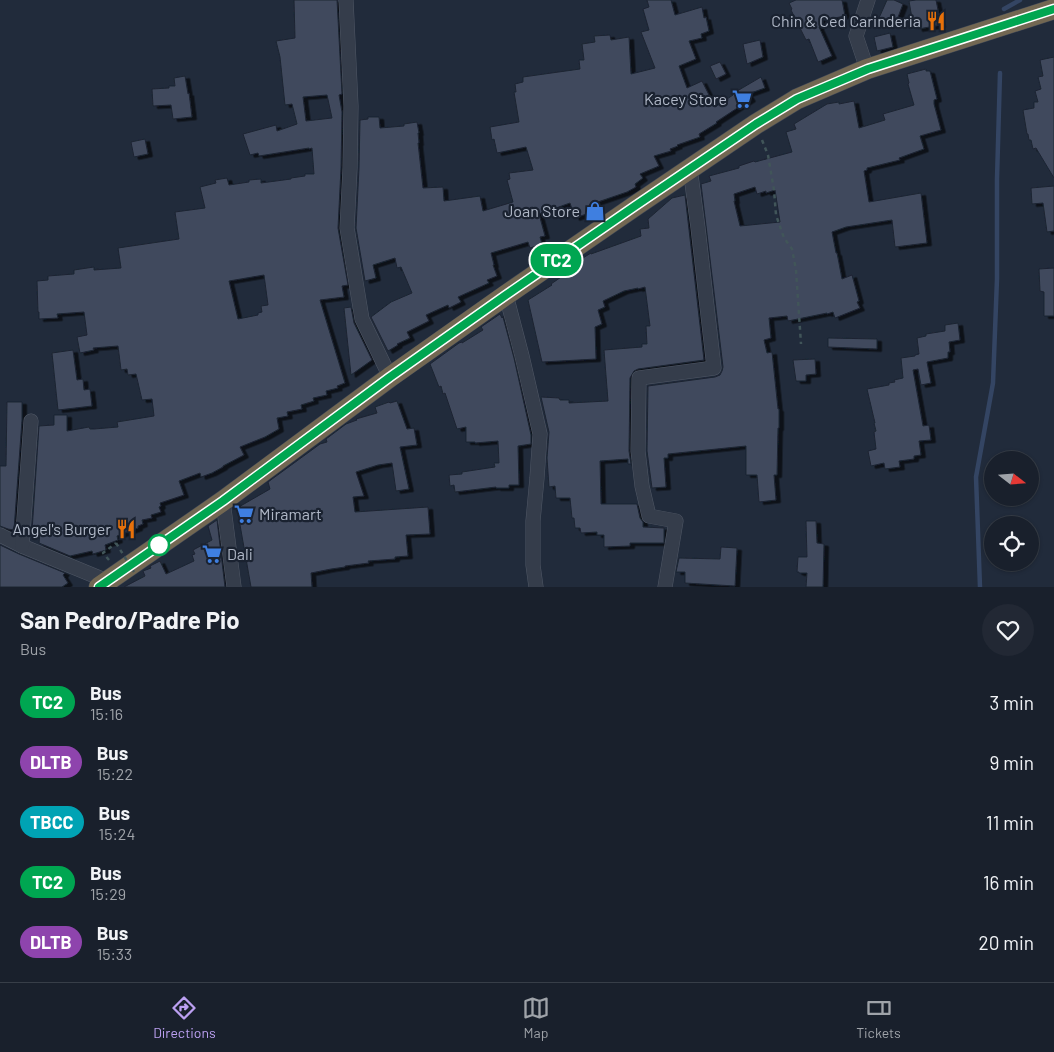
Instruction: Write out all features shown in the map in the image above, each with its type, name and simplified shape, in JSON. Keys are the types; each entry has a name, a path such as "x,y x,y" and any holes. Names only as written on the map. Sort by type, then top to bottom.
{"highway":[{"path":"103,584 223,501 390,377 506,295 690,168 797,99 868,69 1054,9"}],"street":[{"path":"346,0 351,106 347,228 362,319 390,377"},
{"path":"868,0 856,36 868,69"},
{"path":"665,587 676,522 649,516 642,486 638,451 639,378 714,368 690,168"},
{"path":"506,295 540,434 533,521 533,565 536,587"},
{"path":"22,546 31,421"},
{"path":"223,501 234,587"},
{"path":"0,535 103,584"}],"path":[{"path":"756,124 768,155 776,215 784,238 792,250 796,270 801,344"},
{"path":"103,553 116,544 134,572"}],"building":[{"path":"294,0 337,0 342,94 339,95 342,112 338,228 348,285 342,286 344,297 320,300 345,383 337,386 338,388 326,391 327,395 313,398 314,401 301,405 302,409 287,412 288,416 277,418 279,429 240,447 244,455 212,473 201,477 200,473 179,481 184,495 160,503 161,512 151,515 152,518 142,520 143,524 138,526 138,528 117,536 118,540 105,545 106,550 93,554 92,551 70,556 39,543 40,532 32,531 39,426 54,425 54,415 67,415 67,431 89,427 94,429 118,427 117,422 154,416 152,399 142,400 136,374 128,375 127,369 121,370 118,346 93,348 94,350 80,353 77,337 87,335 84,312 57,314 58,318 39,319 37,281 48,280 48,276 74,274 74,270 94,267 94,270 121,268 118,248 179,239 175,212 205,208 200,187 216,183 215,180 227,178 229,185 249,182 249,180 261,179 261,183 291,179 305,176 305,174 314,174 312,148 259,156 258,153 250,155 243,134 276,125 277,131 297,124 292,104 285,105 280,57 276,41 295,38","holes":["327,95 332,118 306,121 303,97","264,275 268,305 261,306 262,312 258,313 258,315 238,319 229,281"]},
{"path":"647,0 671,0 675,15 702,7 709,31 701,34 702,38 689,41 696,59 679,66 687,88 702,81 715,107 732,94 761,77 765,88 748,94 751,99 699,134 700,137 677,145 670,149 671,151 654,156 659,166 640,174 643,178 635,184 636,187 589,205 592,212 575,218 570,203 539,214 545,236 540,237 542,244 530,248 528,242 491,253 497,276 487,280 489,283 458,297 461,302 449,308 448,305 426,315 429,321 407,332 410,338 388,351 371,317 391,302 412,293 401,267 397,268 395,258 373,265 376,278 365,281 356,228 360,120 368,119 368,117 379,117 380,128 404,126 404,124 417,122 423,188 443,187 444,201 480,196 483,211 513,202 507,180 510,179 509,173 533,170 526,147 497,153 490,127 519,122 514,92 516,92 515,84 523,82 523,77 580,69 579,60 584,60 582,44 595,42 594,36 610,35 611,40 629,37 631,74 655,68 641,32 649,30 643,9 649,7"},
{"path":"796,0 842,0 845,16 819,21 821,25 819,27 832,56 818,62 809,39 806,40 791,10 789,3"},
{"path":"887,0 894,0 903,4 895,25 879,18"},
{"path":"936,0 941,25 918,29 917,23 913,24 909,1"},
{"path":"890,33 893,47 877,51 874,37"},
{"path":"760,40 763,57 747,64 743,44"},
{"path":"1054,57 1054,178 1036,148 1033,149 1027,134 1023,110 1034,108 1034,102 1038,102 1035,91 1041,89 1038,77 1043,76 1040,60"},
{"path":"720,62 726,74 716,79 710,66"},
{"path":"926,69 926,71 930,71 937,99 934,100 934,104 941,130 920,136 924,149 899,158 900,160 867,168 864,171 869,202 921,193 927,243 895,247 892,220 846,227 832,232 842,279 852,275 859,301 857,302 860,308 835,318 833,312 788,321 787,316 769,318 771,338 764,340 767,353 772,352 779,409 777,475 774,475 776,500 759,502 757,475 746,475 746,446 668,454 668,458 664,458 666,487 652,488 647,451 648,386 715,377 720,375 723,367 701,184 711,181 709,176 739,168 739,166 754,161 792,152 786,132 796,129 794,124 827,104 854,101 859,128 885,120 883,114 914,105 907,74","holes":["755,187 757,194 775,190 780,222 740,226 734,194"]},
{"path":"185,76 192,117 173,119 171,105 153,106 152,89 175,86 174,78"},
{"path":"145,139 148,154 134,157 131,142"},
{"path":"1054,186 1054,231 1047,232 1043,203 1032,204 1031,188"},
{"path":"685,195 704,360 634,371 630,378 629,451 631,464 628,464 628,459 600,461 601,504 637,504 643,527 664,528 664,543 630,543 630,546 604,547 604,535 597,535 597,532 581,533 580,528 575,528 570,498 556,498 555,486 549,487 547,458 549,432 541,397 569,400 569,403 608,401 604,350 642,347 642,344 647,344 646,326 650,326 645,287 624,291 603,301 605,307 598,310 602,324 595,327 596,359 542,362 528,300 552,285 580,264 578,261 591,253 641,236 640,229 649,228 648,219 672,198"},
{"path":"1054,268 1054,316 1044,316 1044,292 1040,291 1039,269"},
{"path":"351,307 354,323 372,360 351,375 344,308"},
{"path":"500,314 503,317 514,358 531,435 531,444 518,446 519,485 509,485 509,488 496,487 455,492 454,485 450,486 449,475 495,467 494,463 499,463 498,441 466,442 466,427 457,429 445,393 443,394 441,386 439,387 430,364 459,343 483,330 481,327"},
{"path":"958,323 960,340 949,342 950,352 948,352 948,358 927,362 931,383 921,385 918,369 913,370 923,426 929,425 931,440 919,441 921,455 914,456 914,459 899,461 900,467 885,469 884,463 871,466 868,451 876,449 874,432 876,431 867,389 889,385 889,383 895,382 894,380 903,378 901,358 919,354 917,338 926,336 926,334 945,331 945,325"},
{"path":"828,338 877,339 877,349 828,347"},
{"path":"73,350 77,380 83,379 84,390 90,389 92,406 58,410 52,353"},
{"path":"815,359 816,374 806,375 806,381 796,381 793,360"},
{"path":"397,401 407,429 414,428 417,445 400,447 409,489 396,491 392,463 356,472 364,496 353,497 355,512 428,507 430,534 406,535 408,556 368,561 369,563 311,573 312,587 251,587 237,508 270,489 268,482 320,444 327,442 326,439 346,424 377,413 375,407"},
{"path":"7,402 22,402 14,530 0,526 0,466 6,466"},
{"path":"217,520 225,587 124,587 145,576 143,571 160,561 166,574 194,561 192,555 195,554 193,550 212,540 208,526"},
{"path":"806,521 816,521 817,543 824,544 823,587 806,587 807,573 797,572 798,557 807,557"},
{"path":"0,545 65,573 63,575 68,583 62,587 0,587"},
{"path":"721,547 737,548 735,586 685,583 685,572 676,572 679,558 720,559"}],"waterway":[{"path":"1004,9 1020,0"},
{"path":"980,587 976,477 993,383 997,279 1000,73"}],"bus line":[{"name":"TC2","path":"99,587 223,501 390,377 506,295 756,124 797,99 868,69 1054,9"}],"place":[{"name":"Chin & Ced Carinderia","path":"936,21"},
{"name":"Kacey Store","path":"742,99"},
{"name":"Joan Store","path":"595,211"},
{"name":"Miramart","path":"244,514"},
{"name":"Angel's Burger","path":"126,529"},
{"name":"Dali","path":"212,554"}]}
